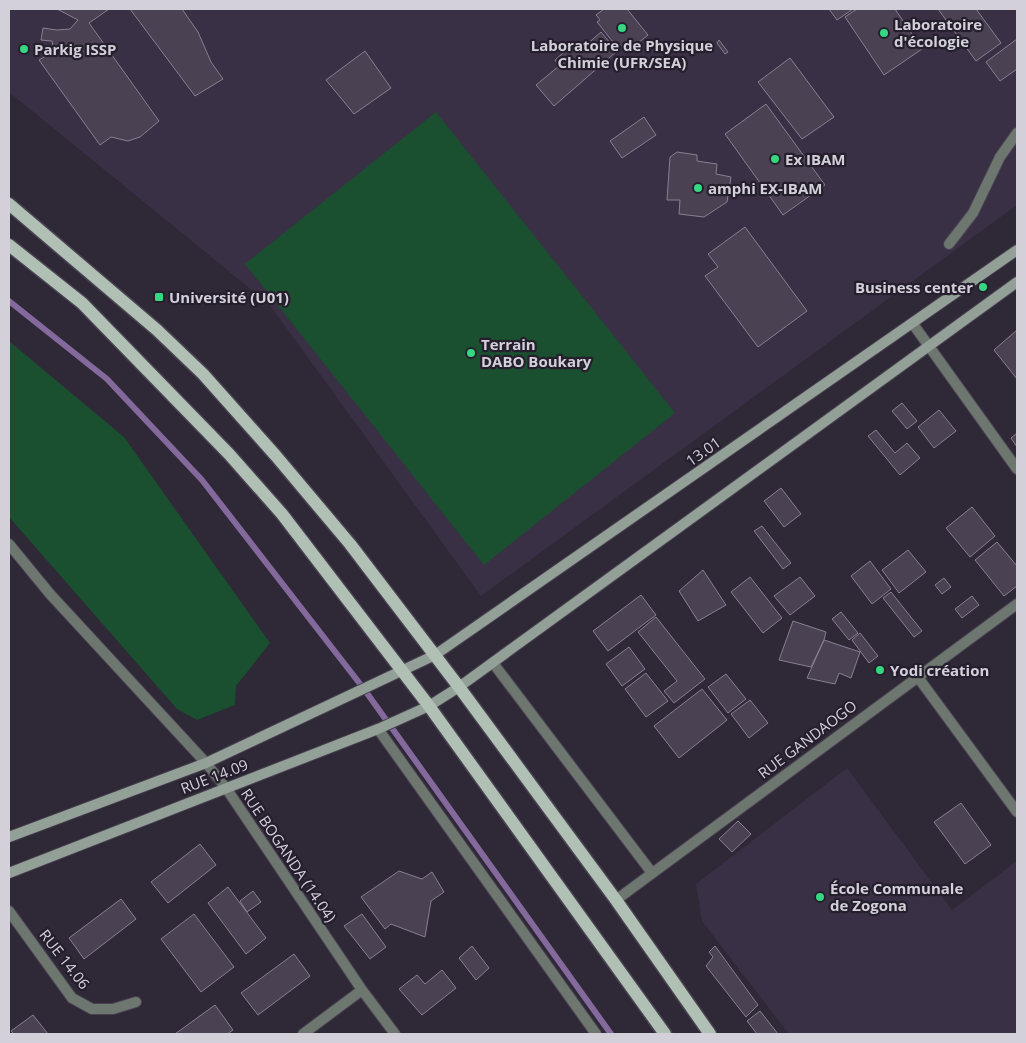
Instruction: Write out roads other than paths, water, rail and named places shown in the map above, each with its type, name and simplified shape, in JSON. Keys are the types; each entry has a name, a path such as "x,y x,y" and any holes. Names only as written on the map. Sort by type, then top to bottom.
{"main road":[{"path":"9,204 157,330 203,374 240,414 350,544 459,687 616,900 710,1034"},
{"path":"9,245 82,303 229,454 282,514 429,706 665,1034"}],"street":[{"path":"949,244 973,213 1000,157 1017,133"},
{"name":"13.01","path":"402,670 435,655 1017,250"},
{"path":"429,706 493,663 1017,282"},
{"path":"913,324 1017,469"},
{"name":"RUE BOGANDA (14.04)","path":"9,544 50,594 206,763 226,788 362,990 394,1034"},
{"name":"RUE GANDAOGO","path":"616,900 1017,604"},
{"path":"493,663 652,873"},
{"name":"RUE 14.09","path":"9,837 206,763 402,670"},
{"path":"917,676 1017,812"},
{"name":"RUE 14.09","path":"9,873 378,729 429,706"},
{"path":"378,729 596,1034"},
{"name":"RUE 14.06","path":"9,911 72,998 92,1009 113,1010 136,1002"},
{"path":"303,1034 362,990"}],"waterway":[{"path":"9,301 107,379 202,480 364,689 611,1034"}],"place":[{"name":"Laboratoire de Physique Chimie (UFR/SEA)","path":"622,28"},
{"name":"Laboratoire d'écologie","path":"884,33"},
{"name":"Parkig ISSP","path":"24,49"},
{"name":"Ex IBAM","path":"775,159"},
{"name":"amphi EX-IBAM","path":"698,188"},
{"name":"Business center","path":"983,287"},
{"name":"Université (U01)","path":"159,297"},
{"name":"Terrain DABO Boukary","path":"471,353"},
{"name":"Yodi création","path":"880,670"},
{"name":"École Communale de Zogona","path":"820,897"}]}
